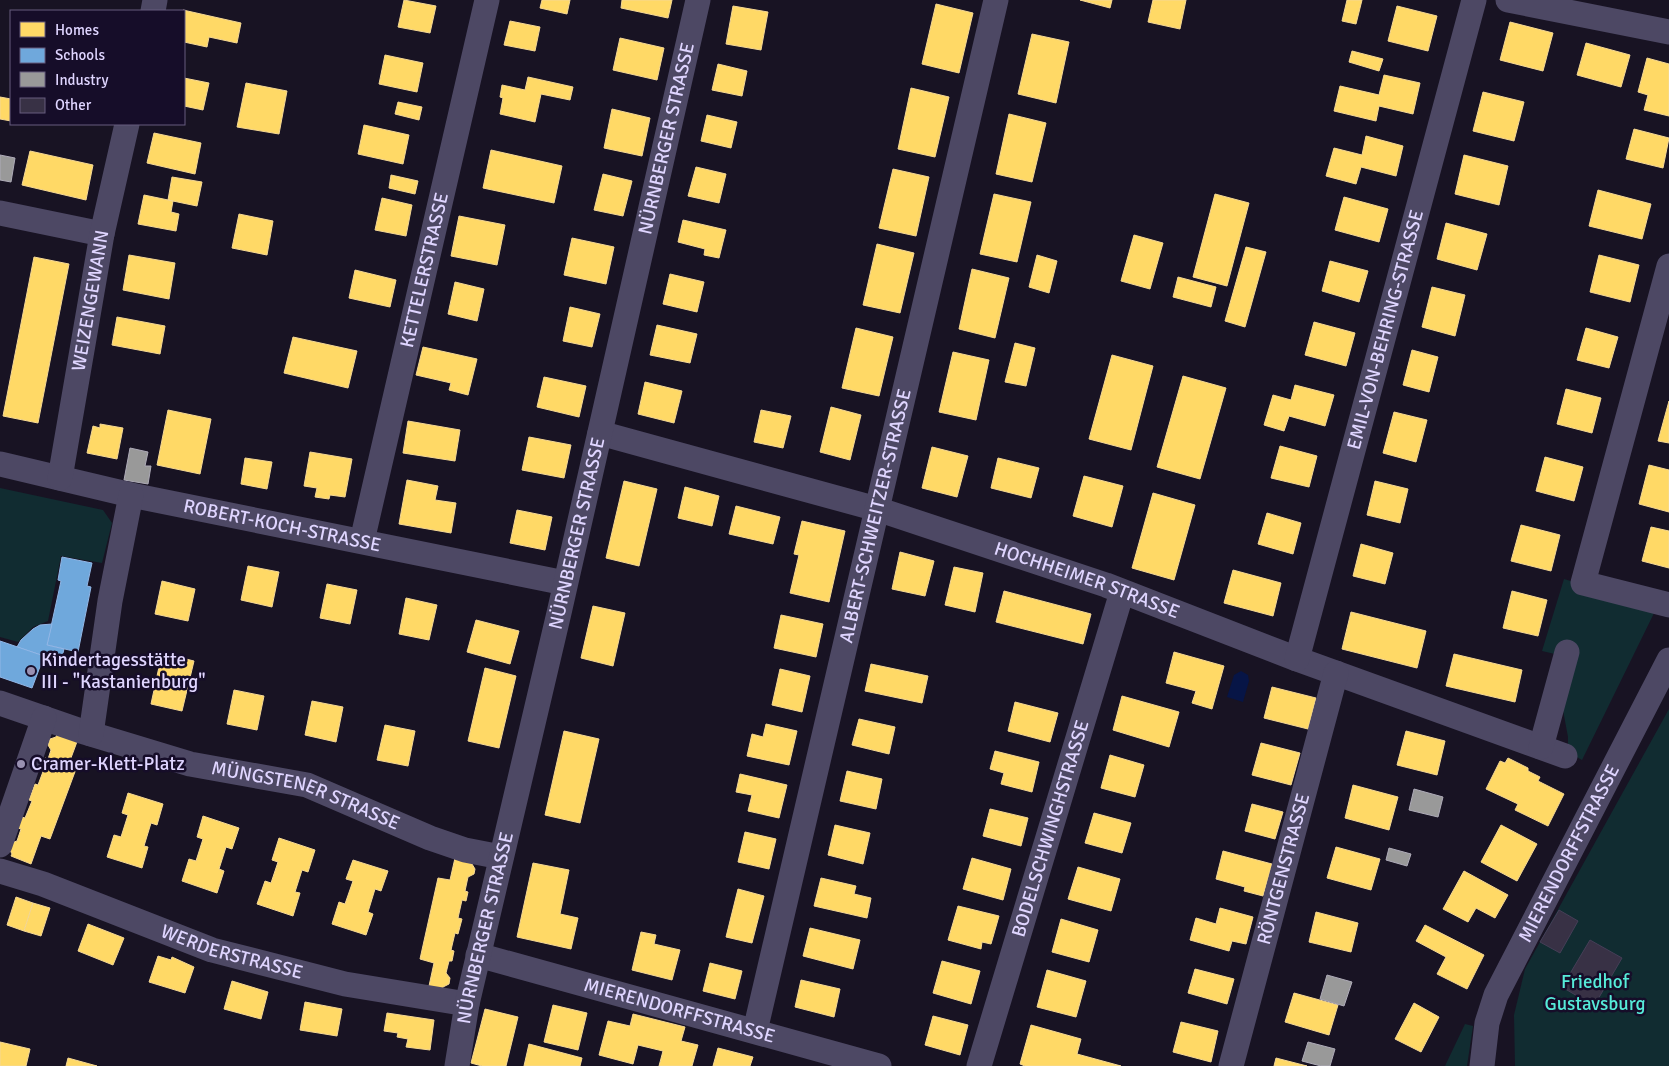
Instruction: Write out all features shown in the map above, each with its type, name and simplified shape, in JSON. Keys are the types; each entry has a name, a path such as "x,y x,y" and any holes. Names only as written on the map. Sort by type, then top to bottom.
{"street":[{"name":"KETTELERSTRASSE","path":"362,541 487,0"},
{"name":"NÜRNBERGER STRASSE","path":"457,1066 467,1004 478,955 600,433 698,0"},
{"name":"ALBERT-SCHWEITZER-STRASSE","path":"755,1031 996,0"},
{"name":"EMIL-VON-BEHRING-STRASSE","path":"1297,659 1474,0"},
{"path":"1508,0 1669,32"},
{"name":"WEIZENGEWANN","path":"60,478 102,234 127,125"},
{"path":"0,214 102,234"},
{"path":"1669,266 1583,583 1669,605"},
{"name":"HOCHHEIMER STRASSE","path":"600,433 877,509 1106,585 1297,659 1565,756"},
{"name":"ROBERT-KOCH-STRASSE","path":"0,464 131,496 565,583"},
{"path":"0,703 86,732 131,496"},
{"name":"BODELSCHWINGHSTRASSE","path":"979,1066 1122,592"},
{"path":"1541,747 1567,652"},
{"name":"MIERENDORFFSTRASSE","path":"1485,1061 1488,1023 1496,995 1669,660"},
{"name":"RÖNTGENSTRASSE","path":"1231,1066 1336,673"},
{"path":"0,844 44,718"},
{"name":"MÜNGSTENER STRASSE","path":"86,732 190,764 307,785 430,838 464,850 501,857"},
{"name":"WERDERSTRASSE","path":"3,872 68,893 212,950 345,984 467,1004"},
{"name":"MIERENDORFFSTRASSE","path":"478,955 879,1066"}],"green space":[{"path":"0,488 103,510 112,523 102,563 61,556 48,621 33,627 18,642 0,637"},
{"path":"1564,579 1657,607 1582,760 1568,752 1568,737 1563,710 1572,658 1542,651"},
{"name":"Friedhof Gustavsburg","path":"1669,709 1669,1066 1515,1066 1514,1015 1525,969"},
{"path":"1465,1024 1473,1026 1467,1066 1445,1066"}],"shaded area":[{"path":"1241,671 1248,675 1249,681 1243,702 1227,697 1234,675"}],"building: Homes":[{"path":"404,0 436,6 430,33 398,27"},
{"path":"542,0 570,0 567,14 540,8"},
{"path":"622,0 672,0 668,18 621,8"},
{"path":"1080,0 1112,0 1110,8"},
{"path":"1153,0 1186,0 1180,29 1148,22"},
{"path":"1347,0 1362,0 1356,24 1342,21"},
{"path":"936,4 973,13 959,73 922,64"},
{"path":"733,6 768,12 761,50 726,44"},
{"path":"1397,6 1437,16 1428,51 1388,41"},
{"path":"185,10 241,23 237,43 209,37 207,47 185,42"},
{"path":"510,21 540,27 535,51 504,45"},
{"path":"1510,22 1553,33 1543,71 1500,60"},
{"path":"1032,34 1069,42 1056,103 1018,94"},
{"path":"620,38 664,48 657,80 613,70"},
{"path":"1586,43 1630,55 1621,87 1577,75"},
{"path":"1352,51 1383,59 1379,71 1349,62"},
{"path":"385,55 423,63 417,92 379,84"},
{"path":"1647,58 1669,64 1669,116 1644,110 1648,95 1638,92"},
{"path":"718,64 747,71 742,96 712,90"},
{"path":"1384,75 1420,83 1413,114 1379,106 1376,121 1334,111 1340,86 1379,95"},
{"path":"528,77 573,87 570,100 541,94 535,122 500,114 503,98 500,97 502,85 525,90"},
{"path":"185,78 209,83 203,110 185,106"},
{"path":"246,83 287,91 279,134 237,127"},
{"path":"911,88 949,97 935,157 898,149"},
{"path":"1483,92 1524,102 1514,141 1473,131"},
{"path":"0,97 10,99 10,121 0,119"},
{"path":"398,102 422,107 419,120 395,114"},
{"path":"612,109 650,118 642,156 604,148"},
{"path":"1009,114 1046,123 1032,182 996,174"},
{"path":"707,115 737,122 731,148 701,141"},
{"path":"364,125 409,135 403,164 358,154"},
{"path":"1634,129 1669,138 1663,168 1626,159"},
{"path":"154,133 201,143 195,174 147,163"},
{"path":"1366,136 1403,146 1396,176 1361,167 1356,184 1326,176 1334,148 1362,155"},
{"path":"491,150 562,166 554,203 483,188"},
{"path":"30,151 93,165 86,200 22,185"},
{"path":"1464,155 1508,166 1499,205 1455,194"},
{"path":"696,167 726,174 719,203 688,196"},
{"path":"893,169 929,177 916,236 879,228"},
{"path":"603,174 632,181 623,216 594,210"},
{"path":"391,175 418,181 415,194 389,188"},
{"path":"172,177 202,182 197,206 168,200"},
{"path":"1598,190 1651,204 1642,239 1589,226"},
{"path":"994,194 1031,202 1017,262 980,254"},
{"path":"1215,194 1249,203 1227,286 1193,277"},
{"path":"144,195 173,201 171,212 179,214 176,231 138,224"},
{"path":"1344,197 1388,209 1379,242 1335,230"},
{"path":"382,198 412,205 406,236 375,230"},
{"path":"239,214 273,221 267,255 232,248"},
{"path":"459,216 505,225 497,265 451,256"},
{"path":"683,220 726,230 719,258 704,255 705,249 678,242"},
{"path":"1446,223 1487,234 1477,270 1437,259"},
{"path":"1134,235 1163,243 1150,289 1121,281"},
{"path":"572,238 614,247 606,284 564,275"},
{"path":"877,244 914,253 900,313 863,305"},
{"path":"1246,247 1266,252 1245,327 1225,321"},
{"path":"129,255 175,263 169,299 123,290"},
{"path":"1037,255 1057,261 1049,293 1029,287"},
{"path":"1599,255 1639,265 1630,302 1590,292"},
{"path":"34,257 69,264 38,423 3,416"},
{"path":"1330,261 1368,271 1359,302 1322,291"},
{"path":"972,269 1009,278 995,338 959,329"},
{"path":"355,270 396,280 390,307 349,298"},
{"path":"670,274 704,282 697,312 663,304"},
{"path":"1178,277 1216,287 1211,307 1173,297"},
{"path":"455,282 484,289 477,321 448,314"},
{"path":"1432,287 1465,295 1455,336 1422,327"},
{"path":"570,307 600,314 592,347 563,341"},
{"path":"117,317 165,326 160,354 112,345"},
{"path":"1314,322 1355,333 1346,366 1305,355"},
{"path":"657,325 697,334 690,363 650,355"},
{"path":"856,328 893,337 879,396 842,388"},
{"path":"1586,328 1618,337 1609,368 1577,360"},
{"path":"293,337 357,351 348,388 284,373"},
{"path":"1015,343 1035,348 1026,386 1005,382"},
{"path":"423,347 477,359 468,395 449,390 451,383 416,375"},
{"path":"1412,350 1438,357 1429,392 1403,385"},
{"path":"953,352 989,360 976,420 939,412"},
{"path":"1112,355 1153,366 1131,450 1089,439"},
{"path":"1183,376 1226,388 1200,479 1157,467"},
{"path":"544,377 586,386 579,417 537,407"},
{"path":"645,382 682,391 674,423 638,414"},
{"path":"1295,385 1334,395 1325,426 1289,416 1284,431 1264,425 1273,395 1291,400"},
{"path":"1566,389 1601,398 1592,433 1557,424"},
{"path":"1669,401 1669,443 1658,441"},
{"path":"831,407 861,415 850,460 820,452"},
{"path":"168,410 211,419 200,474 157,465"},
{"path":"761,410 791,416 783,448 754,442"},
{"path":"1394,412 1427,420 1416,462 1383,453"},
{"path":"408,421 460,430 455,461 403,453"},
{"path":"100,424 123,428 117,459 87,453 93,426 100,428"},
{"path":"529,437 571,445 564,478 522,470"},
{"path":"1280,446 1317,456 1309,487 1271,478"},
{"path":"932,447 968,456 957,497 922,488"},
{"path":"310,452 352,459 345,497 330,495 329,499 315,497 317,488 304,486"},
{"path":"1545,457 1583,467 1574,501 1536,491"},
{"path":"245,458 272,462 267,489 241,484"},
{"path":"998,458 1039,468 1031,498 991,488"},
{"path":"1649,465 1669,470 1669,512 1639,504"},
{"path":"1084,476 1123,486 1112,527 1073,516"},
{"path":"407,480 438,486 435,500 456,503 451,533 399,524"},
{"path":"624,481 657,489 639,566 606,558"},
{"path":"1375,481 1408,489 1400,523 1367,515"},
{"path":"685,487 719,496 712,526 678,518"},
{"path":"1153,493 1195,505 1174,580 1132,568"},
{"path":"736,506 780,517 773,544 729,534"},
{"path":"517,510 552,517 545,550 510,543"},
{"path":"1267,513 1301,523 1293,554 1258,544"},
{"path":"802,521 845,531 829,602 790,593 799,555 794,554"},
{"path":"1521,525 1560,535 1551,571 1511,561"},
{"path":"1651,527 1669,531 1669,568 1642,561"},
{"path":"1361,544 1393,553 1385,584 1353,576"},
{"path":"900,552 934,561 925,596 892,589"},
{"path":"248,566 279,572 272,607 241,600"},
{"path":"954,567 983,573 975,612 945,605"},
{"path":"1233,570 1281,583 1273,616 1224,603"},
{"path":"162,581 195,589 188,621 155,614"},
{"path":"327,584 357,590 350,624 320,618"},
{"path":"1004,591 1091,614 1083,644 996,622"},
{"path":"1512,591 1547,600 1538,636 1503,628"},
{"path":"406,598 437,605 429,640 399,634"},
{"path":"593,606 625,613 613,666 581,658"},
{"path":"1351,612 1426,631 1417,668 1342,649"},
{"path":"781,615 823,624 816,657 774,648"},
{"path":"476,620 519,631 510,664 467,652"},
{"path":"1174,652 1224,666 1212,709 1192,703 1196,691 1166,683"},
{"path":"162,653 194,661 182,711 151,704"},
{"path":"1454,654 1522,670 1515,702 1446,686"},
{"path":"871,664 928,676 922,703 865,691"},
{"path":"485,668 516,676 499,748 468,741"},
{"path":"780,669 810,676 802,712 772,705"},
{"path":"1272,687 1316,698 1308,729 1264,718"},
{"path":"234,690 264,696 257,730 227,724"},
{"path":"1122,696 1179,712 1169,747 1113,730"},
{"path":"312,701 343,707 336,742 305,735"},
{"path":"1015,702 1058,713 1050,742 1008,731"},
{"path":"859,719 895,727 889,754 852,745"},
{"path":"766,724 797,731 789,765 747,756 752,734 763,737"},
{"path":"385,725 415,731 408,766 377,760"},
{"path":"58,731 78,739 68,766 76,769 50,839 41,836 31,864 11,856 9,848 11,843 17,841 21,829 18,828 22,817 25,818 32,801 29,800 35,784 38,785 44,769 41,769 45,758 48,759 51,750 48,745 50,739 56,737"},
{"path":"564,731 599,739 580,823 545,815"},
{"path":"1406,731 1445,741 1437,775 1397,765"},
{"path":"1261,743 1300,753 1291,785 1252,775"},
{"path":"995,751 1039,762 1032,792 1001,784 1004,773 990,769"},
{"path":"1110,755 1144,765 1135,797 1101,788"},
{"path":"1508,758 1528,768 1528,771 1540,777 1538,781 1564,794 1548,826 1515,810 1518,804 1486,789 1500,761 1505,763"},
{"path":"847,771 882,779 876,809 840,801"},
{"path":"740,774 787,785 779,818 748,811 752,795 736,792"},
{"path":"1353,785 1398,797 1389,830 1345,818"},
{"path":"128,793 163,804 157,825 151,823 144,846 148,847 142,868 107,857 114,835 121,837 128,815 122,813"},
{"path":"1252,804 1283,812 1275,839 1245,831"},
{"path":"990,809 1028,818 1021,846 983,836"},
{"path":"1094,813 1131,823 1122,853 1085,843"},
{"path":"203,816 239,828 232,849 226,847 219,869 224,871 217,893 182,881 189,859 196,861 203,839 197,837"},
{"path":"835,825 870,833 863,864 828,855"},
{"path":"1501,825 1537,844 1517,881 1481,862"},
{"path":"745,832 776,839 769,869 738,862"},
{"path":"279,838 315,850 308,872 302,870 295,892 300,893 293,916 257,904 265,881 271,883 278,862 272,860"},
{"path":"1336,847 1380,859 1371,890 1327,878"},
{"path":"1223,851 1272,864 1263,896 1244,891 1245,887 1216,879"},
{"path":"455,858 472,864 475,869 474,874 468,877 465,891 468,892 466,901 462,900 458,918 462,919 458,934 455,933 451,950 454,951 452,961 449,961 446,973 450,978 449,984 442,989 429,986 434,963 420,959 438,878 450,880"},
{"path":"972,858 1011,869 1003,900 963,889"},
{"path":"353,860 388,871 381,891 375,889 368,912 373,914 366,935 332,924 339,902 345,904 353,881 346,879"},
{"path":"533,863 569,870 560,914 578,918 571,949 517,937"},
{"path":"1078,867 1120,879 1111,911 1068,899"},
{"path":"1464,871 1508,895 1495,918 1476,908 1468,922 1443,909"},
{"path":"821,878 856,886 854,894 871,898 867,918 814,906"},
{"path":"738,889 764,896 752,943 726,937"},
{"path":"16,897 33,903 24,931 7,925"},
{"path":"33,903 50,908 41,936 24,931"},
{"path":"958,906 999,916 991,944 982,942 981,949 948,940"},
{"path":"1220,908 1253,917 1246,944 1232,941 1229,951 1190,940 1196,918 1216,924"},
{"path":"1316,912 1358,923 1351,952 1309,942"},
{"path":"1061,919 1098,930 1089,962 1052,952"},
{"path":"88,924 124,938 113,965 78,951"},
{"path":"1425,925 1484,955 1467,989 1437,974 1446,957 1416,941"},
{"path":"810,928 860,940 853,969 803,956"},
{"path":"641,932 656,935 654,944 680,950 672,980 632,970"},
{"path":"158,956 171,960 172,957 194,967 185,993 149,982"},
{"path":"942,961 980,971 971,1004 933,993"},
{"path":"710,963 742,971 735,999 703,991"},
{"path":"1195,969 1234,979 1227,1004 1188,993"},
{"path":"1047,970 1086,981 1076,1017 1037,1007"},
{"path":"801,980 840,989 834,1017 795,1007"},
{"path":"232,981 268,992 261,1019 224,1009"},
{"path":"1294,993 1338,1005 1329,1035 1285,1022"},
{"path":"305,1002 342,1009 337,1036 300,1030"},
{"path":"1414,1003 1439,1017 1421,1052 1395,1039"},
{"path":"553,1005 587,1013 578,1050 544,1042"},
{"path":"485,1009 518,1017 506,1066 482,1066 471,1063"},
{"path":"387,1013 434,1020 430,1050 406,1047 408,1039 397,1037 398,1033 384,1031"},
{"path":"633,1014 685,1027 681,1041 698,1045 692,1066 659,1066 663,1051 638,1045 633,1064 599,1055 608,1021 630,1026"},
{"path":"933,1016 968,1025 960,1055 925,1045"},
{"path":"1181,1022 1218,1031 1211,1062 1173,1052"},
{"path":"1031,1025 1081,1039 1077,1054 1121,1066 1025,1066 1020,1064"},
{"path":"0,1042 30,1049 26,1066 0,1066"},
{"path":"529,1044 582,1058 580,1066 524,1066"},
{"path":"718,1048 753,1057 750,1066 713,1066"},
{"path":"68,1058 97,1066 66,1066"},
{"path":"1276,1058 1307,1066 1274,1066"}],"building: Schools":[{"path":"62,557 92,563 87,586 91,587 78,652 47,645 61,581 58,580"},
{"path":"52,624 47,645 64,649 59,658 61,661 54,665 52,662 42,664 44,656 17,647 21,640 33,629 40,625"},
{"path":"0,641 44,656 32,688 0,677"}],"building: Industry":[{"path":"0,155 15,158 11,182 0,180"},
{"path":"130,448 148,452 145,466 151,466 148,484 124,480"},
{"path":"1414,789 1443,797 1438,817 1409,810"},
{"path":"1389,848 1411,854 1407,866 1386,860"},
{"path":"1327,975 1352,982 1344,1006 1320,999"},
{"path":"1308,1042 1335,1049 1330,1066 1321,1066 1302,1061"}],"building: Other":[{"path":"1559,910 1578,921 1560,953 1540,942"},
{"path":"1590,940 1622,958 1594,1006 1562,987"}],"place":[{"name":"Kindertagesstätte III - \"Kastanienburg\"","path":"31,671"},
{"name":"Cramer-Klett-Platz","path":"21,764"}]}
